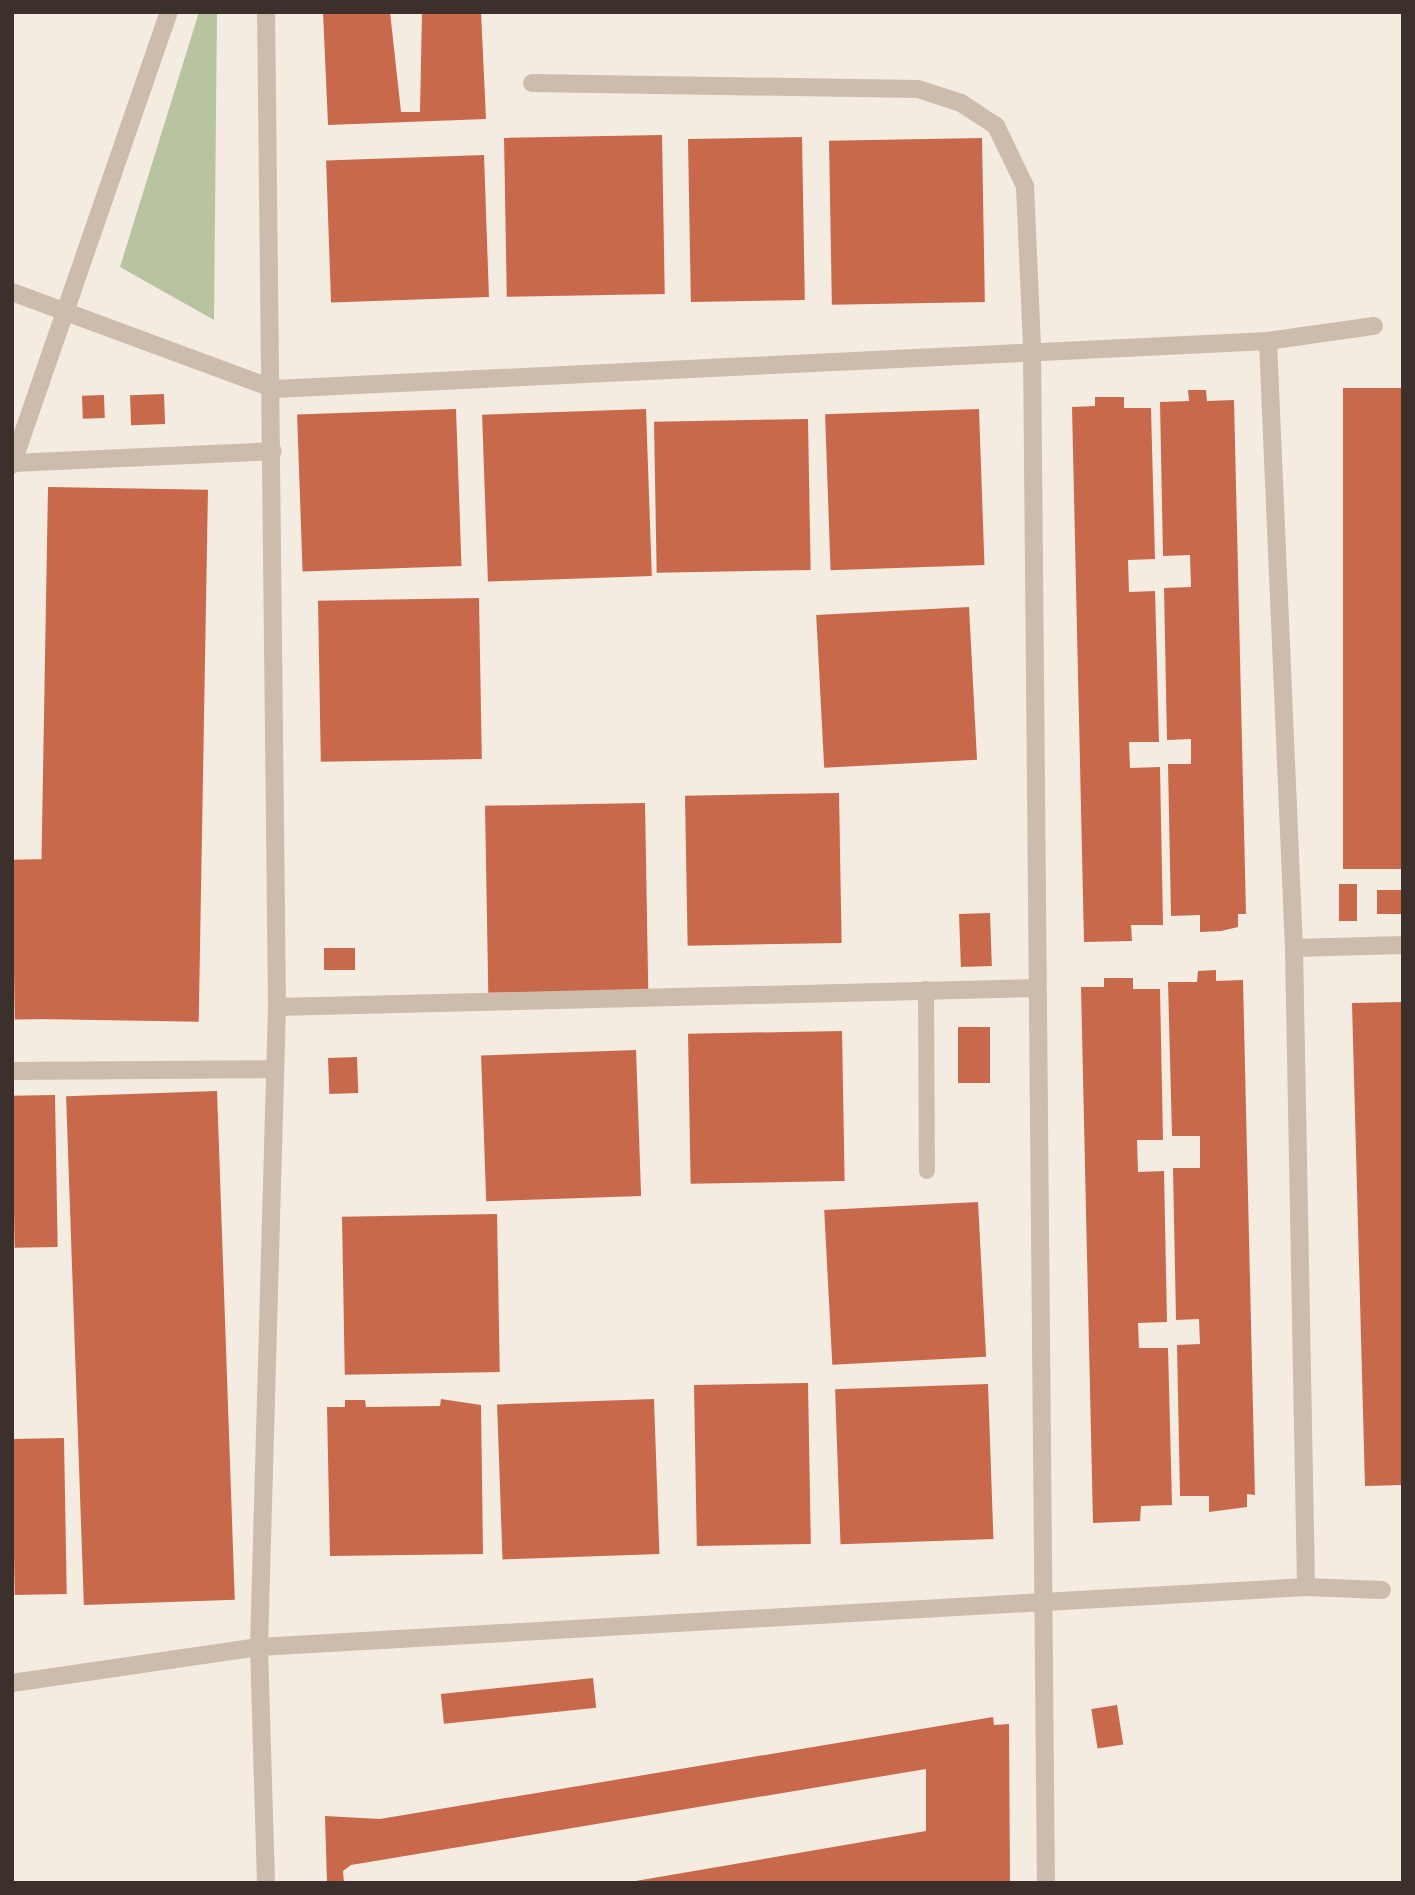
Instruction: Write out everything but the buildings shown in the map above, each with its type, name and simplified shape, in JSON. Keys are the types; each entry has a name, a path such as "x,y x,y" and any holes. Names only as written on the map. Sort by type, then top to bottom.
{"street":[{"path":"169,12 62,310 13,464 273,451"},
{"path":"266,12 274,389 277,1007 259,1647 266,1883"},
{"path":"532,83 890,87 961,103 996,126 1025,186 1032,347 1040,1602 1046,1883"},
{"path":"12,292 274,389 1032,347 1268,341 1374,326"},
{"path":"1268,341 1294,948 1306,1587"},
{"path":"1294,948 1403,945"},
{"path":"277,1007 1036,988"},
{"path":"12,1071 275,1069"},
{"path":"12,1683 259,1647 1306,1587 1382,1590"}],"lane":[{"path":"926,989 927,1171"}],"green space":[{"path":"199,12 217,12 214,320 120,267"}]}
